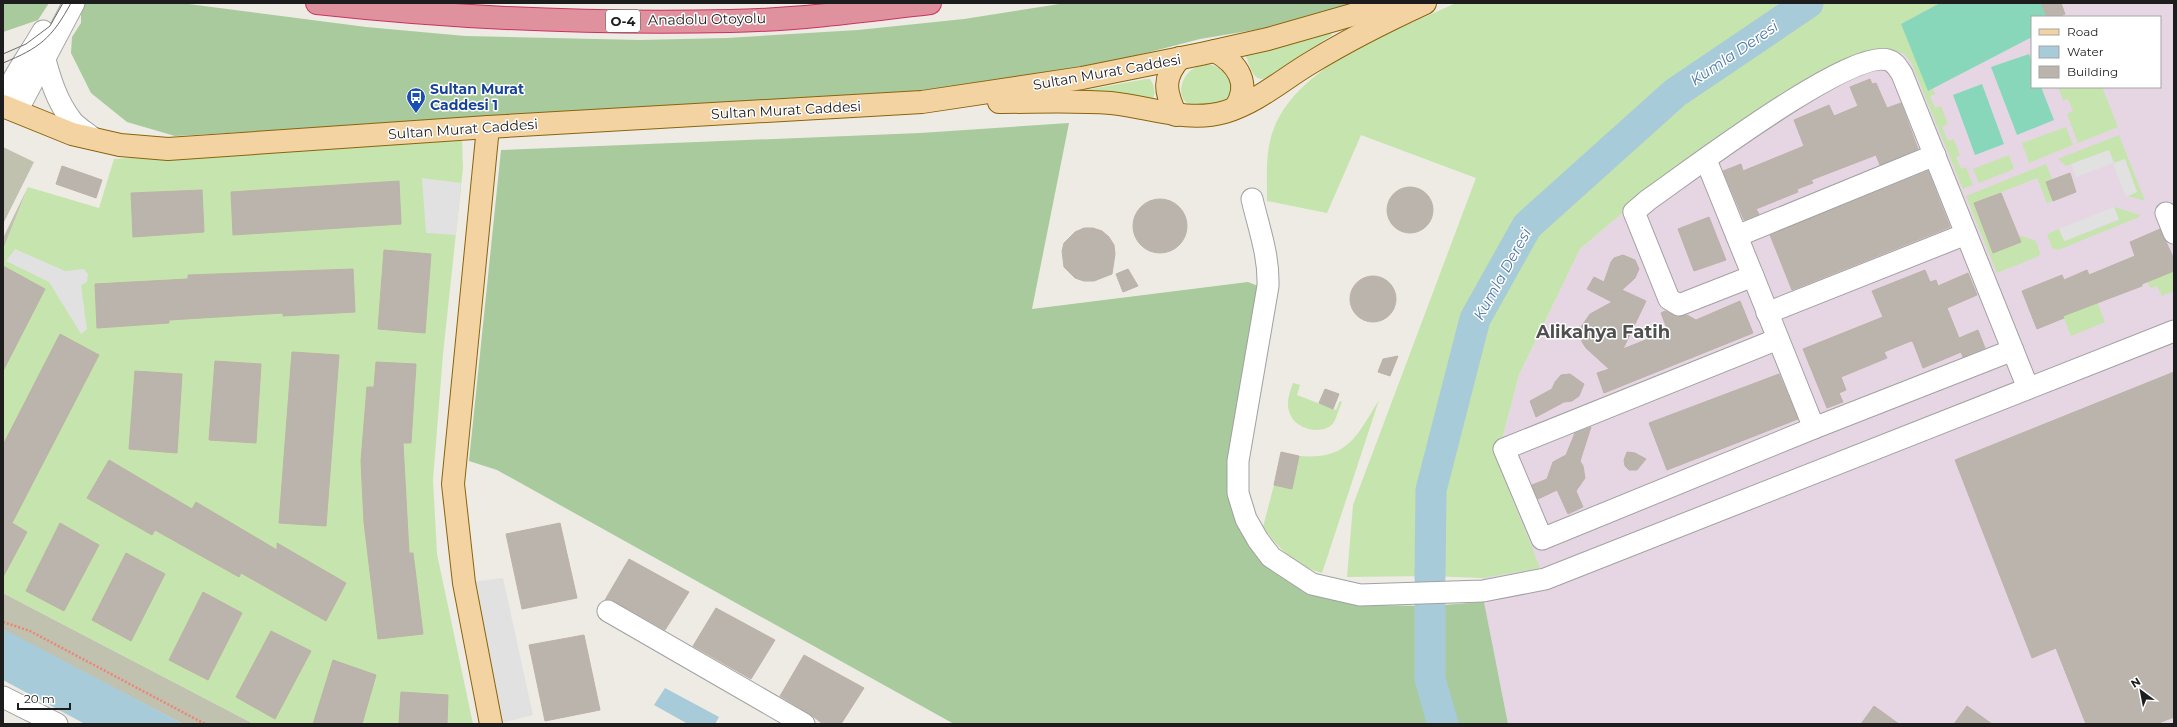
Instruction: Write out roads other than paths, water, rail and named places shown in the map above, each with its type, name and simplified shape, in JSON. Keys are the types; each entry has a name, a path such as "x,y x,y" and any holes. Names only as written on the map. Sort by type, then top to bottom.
{"highway":[{"name":"Anadolu Otoyolu","path":"317,3 465,17 551,21 731,21 857,12 930,3"}],"main road":[{"name":"Sultan Murat Caddesi","path":"8,107 72,134 120,145 168,149 488,127 922,102 1082,78 1215,51 1268,39 1394,3"},
{"path":"922,102 1072,101 1113,103 1176,115 1200,116 1225,112 1250,102 1340,45 1425,3"},
{"path":"1215,51 1227,58 1233,64 1242,82 1242,98 1235,108"},
{"path":"1176,115 1167,92 1167,80 1172,68 1180,58"},
{"path":"488,127 453,484 464,583 491,724"}],"street":[{"path":"8,107 10,76 32,50 59,3"},
{"path":"8,107 44,56 74,3"},
{"path":"44,56 51,81 60,102 73,122 94,139"},
{"path":"1753,276 1679,304 1669,299 1634,212 1648,200 1810,88 1848,68 1877,59 1888,60 1897,65 1935,155 2028,388"},
{"path":"1737,236 1935,155"},
{"path":"1706,160 1814,428"},
{"path":"1252,199 1266,246 1269,268 1268,286 1238,461 1238,494 1246,519 1258,540 1271,557 1312,584 1360,595 1483,591 1545,579 2174,331"},
{"path":"2166,213 2174,233"},
{"path":"1768,313 1966,234"},
{"path":"1778,339 1504,450 1542,539 1814,428 2013,350"},
{"path":"608,611 804,724"},
{"path":"3,698 56,724"}],"water":[{"path":"3,630 183,724 85,724 3,680"},
{"path":"665,688 719,717 715,724 688,724 654,705"}],"waterway":[{"name":"Kumla Deresi","path":"1430,578 1431,490 1475,319 1527,226 1675,93 1808,3"},
{"name":"Kumla Deresi","path":"1430,606 1430,679 1443,724"}],"tram line":[{"path":"3,54 26,44 50,26 63,3"},
{"path":"3,63 36,47 44,40 58,25 71,3"}],"place":[{"name":"Sultan Murat Caddesi 1","path":"416,114"}],"district":[{"name":"Alikahya Fatih","path":"1603,332"}]}
